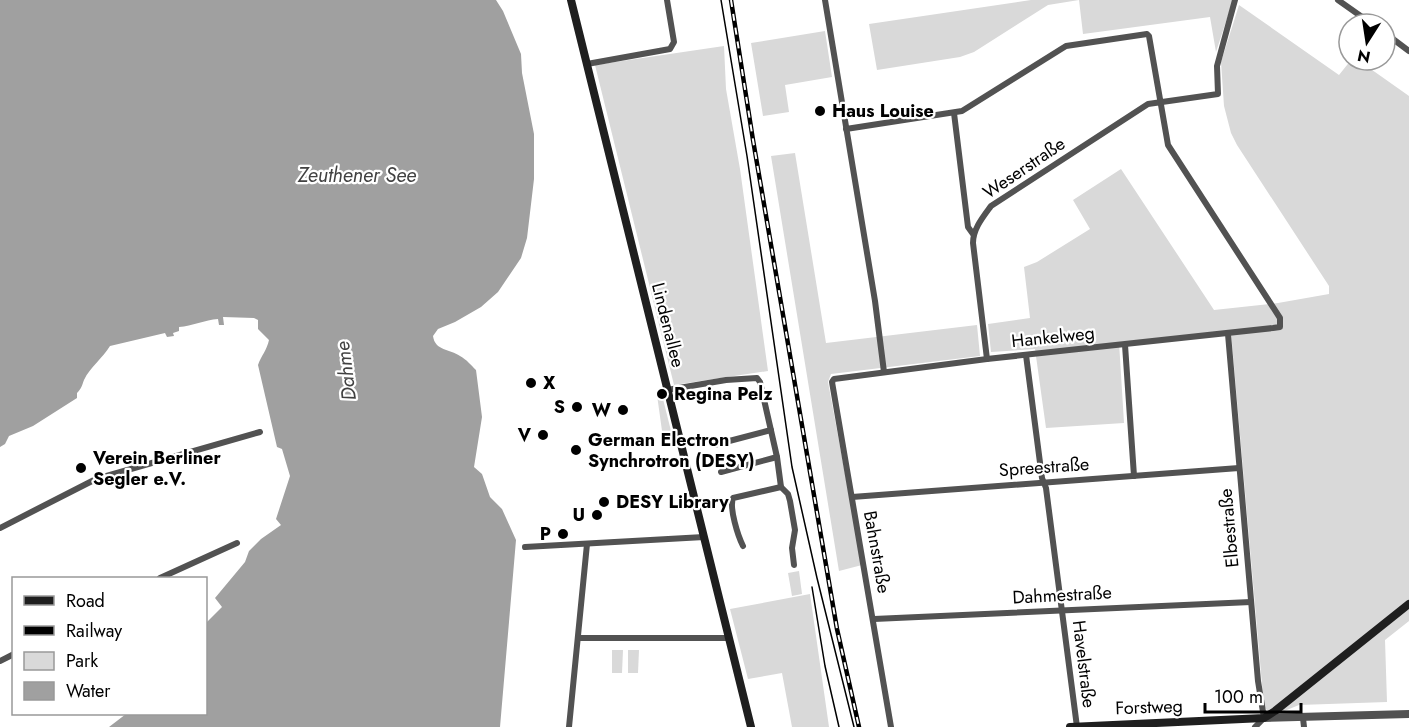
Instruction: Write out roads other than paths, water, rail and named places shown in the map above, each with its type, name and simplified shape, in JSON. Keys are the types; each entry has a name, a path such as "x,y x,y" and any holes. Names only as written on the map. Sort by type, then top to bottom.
{"main road":[{"name":"Lindenallee","path":"571,0 751,727"},
{"path":"1264,718 1409,604"},
{"name":"Forstweg","path":"1070,727 1264,718"}],"street":[{"path":"587,64 670,49 674,42 667,0"},
{"path":"825,0 884,372"},
{"name":"Weserstraße","path":"973,234 991,206 1148,104 1218,94 1217,66 1235,0"},
{"path":"1338,0 1355,12"},
{"path":"846,129 954,113 972,106 1066,46 1147,33 1160,102"},
{"name":"Hankelweg","path":"832,382 834,379 987,359 1280,327 1280,318 1168,145 1160,102"},
{"path":"954,113 968,226 973,234 987,359"},
{"name":"Elbestraße","path":"1227,334 1258,681 1264,718"},
{"path":"1125,345 1134,476"},
{"name":"Havelstraße","path":"1026,355 1077,727"},
{"path":"667,390 726,380 757,378 760,382 782,487 788,494 795,530 792,548 794,565"},
{"name":"Bahnstraße","path":"832,382 891,727"},
{"path":"714,445 771,430"},
{"path":"0,528 96,479 260,432"},
{"path":"721,472 777,457"},
{"name":"Spreestraße","path":"852,496 1239,468"},
{"path":"743,546 732,509 733,498 782,487"},
{"path":"525,548 704,537"},
{"path":"164,577 237,543"},
{"path":"569,727 587,544"},
{"name":"Dahmestraße","path":"874,619 1251,602"},
{"path":"578,638 729,638"},
{"name":"Forstweg","path":"1264,718 1409,714"},
{"path":"1255,727 1264,718"},
{"path":"1303,718 1304,727"}],"water":[{"name":"Zeuthener See","path":"0,0 496,0 521,54 522,73 534,134 534,179 527,238 521,258 498,292 481,307 438,329 433,336 434,341 440,347 456,354 476,370 482,417 474,467 482,474 490,497 502,509 516,540 500,727 109,727 125,715 207,715 207,622 222,607 215,598 245,562 249,551 281,525 276,519 290,476 282,449 277,447 258,365 269,340 258,329 258,320 223,317 224,325 219,325 218,319 179,327 179,331 173,333 174,336 167,337 165,333 110,346 87,375 77,393 77,398 33,426 9,436 5,444 0,447"}],"tram line":[{"path":"721,0 747,156 792,467 854,727"},
{"path":"812,587 825,666 839,727"}],"railway":[{"path":"731,0 837,629 859,727"}],"place":[{"name":"Haus Louise","path":"820,111"},
{"name":"X","path":"531,383"},
{"name":"Regina Pelz","path":"662,394"},
{"name":"S","path":"577,407"},
{"name":"W","path":"623,410"},
{"name":"V","path":"543,435"},
{"name":"German Electron Synchrotron (DESY)","path":"576,450"},
{"name":"Verein Berliner Segler e.V.","path":"81,468"},
{"name":"DESY Library","path":"604,502"},
{"name":"U","path":"597,515"},
{"name":"P","path":"563,534"}],"water label":[{"name":"Dahme","path":"346,371"}]}
